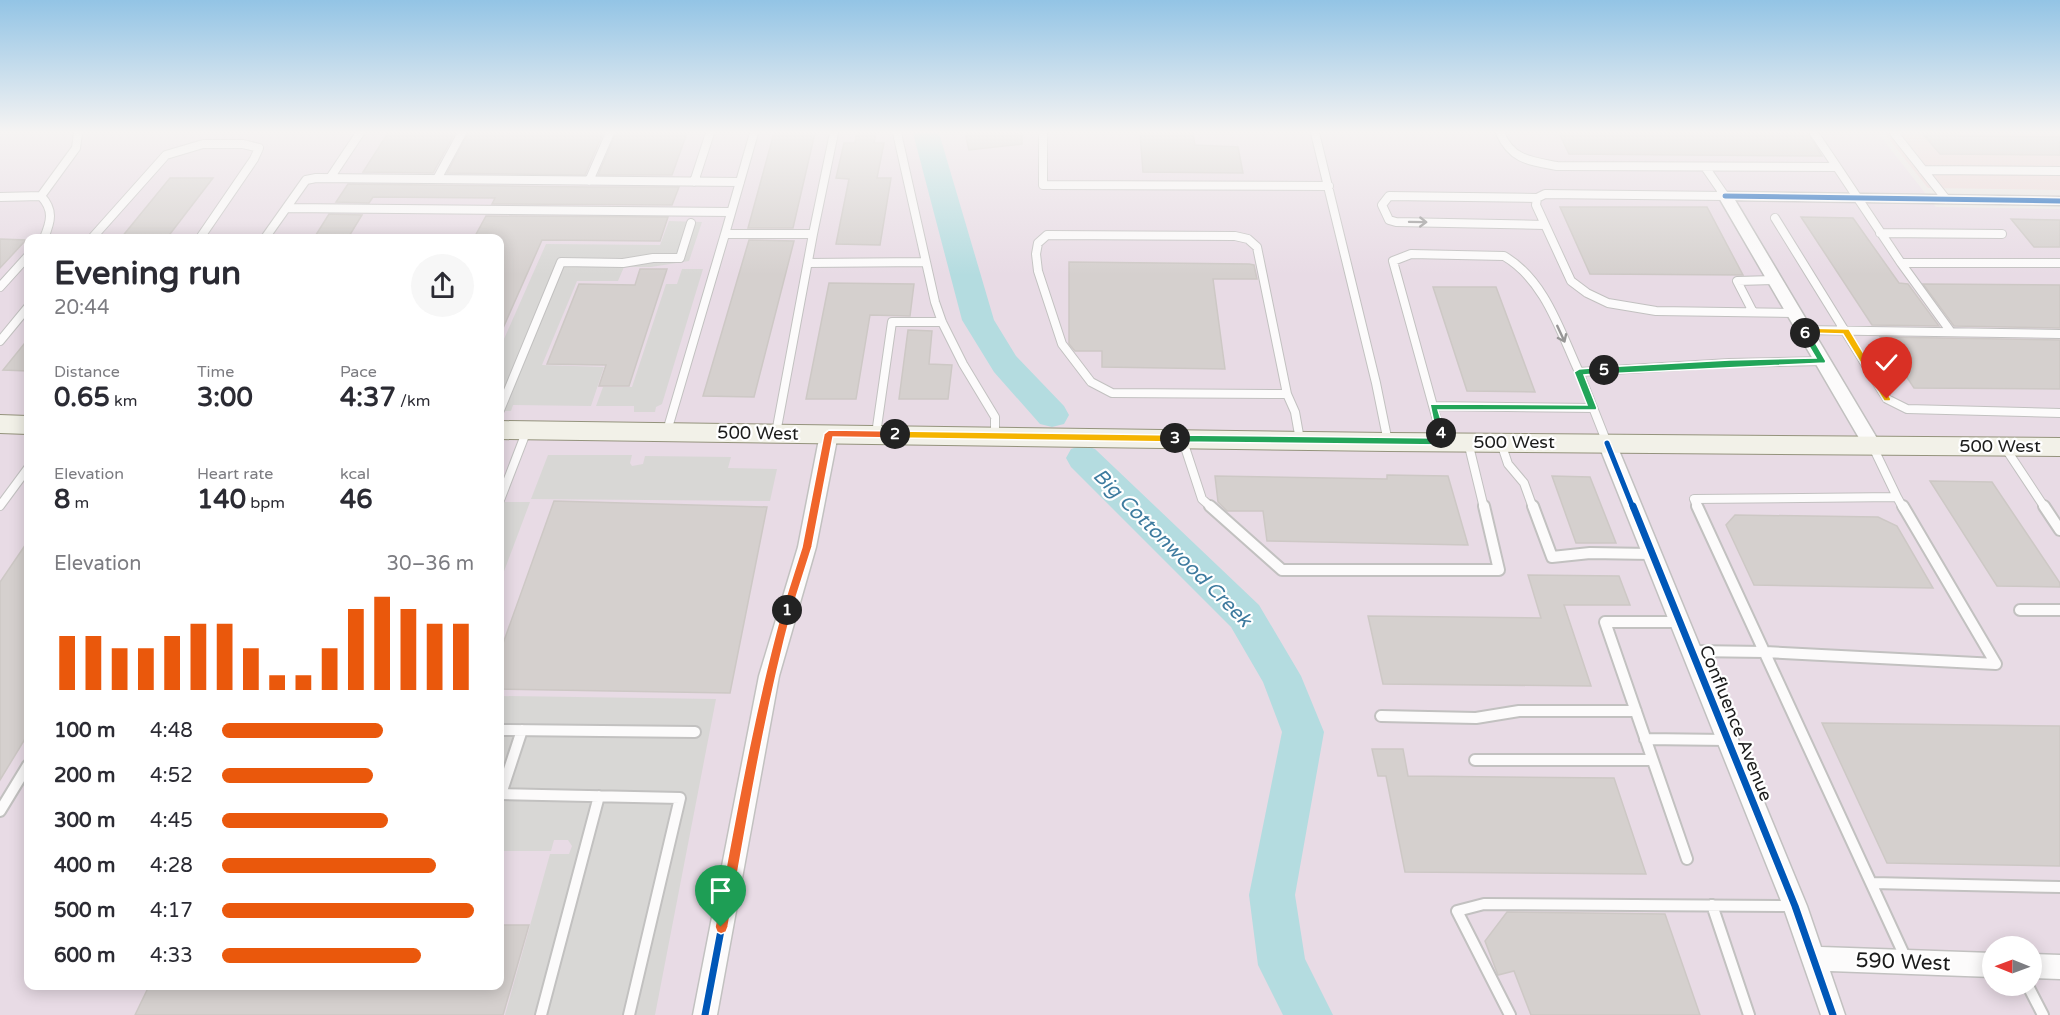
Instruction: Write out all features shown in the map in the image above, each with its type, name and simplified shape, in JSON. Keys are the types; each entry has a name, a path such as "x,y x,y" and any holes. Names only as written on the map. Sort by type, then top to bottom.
{"main road":[{"path":"0,424 24,425"},
{"name":"500 West","path":"504,430 1388,442 2060,447"}],"street":[{"path":"1725,196 2060,201"},
{"path":"1725,196 1872,445"},
{"path":"705,1015 764,698 780,631 807,547 829,434"},
{"name":"Confluence Avenue","path":"1607,443 1795,906 1833,1015"},
{"name":"590 West","path":"1814,959 1982,965"},
{"path":"2042,966 2060,967"}],"lane":[{"path":"42,196 53,180"},
{"path":"96,234 143,180"},
{"path":"203,234 239,180"},
{"path":"268,234 306,180"},
{"path":"609,180 740,182 667,431"},
{"path":"776,433 824,180"},
{"path":"908,180 942,322 963,364 996,417 995,435"},
{"path":"1043,180 1043,185 1329,186"},
{"path":"1328,180 1388,442"},
{"path":"1714,180 1725,196"},
{"path":"1845,180 1951,332"},
{"path":"1931,180 1946,199"},
{"path":"1545,225 1396,222 1389,220 1382,205 1389,196 1537,198 1545,194 1725,196"},
{"path":"0,197 42,196 51,205 53,219 46,234"},
{"path":"1537,198 1536,205 1571,281 1587,293 1608,303 1656,311 1793,313"},
{"path":"287,208 731,212"},
{"path":"1775,218 1887,399 1899,407 2060,413"},
{"path":"504,400 561,262 623,263 653,258 680,258 692,223"},
{"path":"1880,233 2002,234"},
{"path":"724,234 813,234"},
{"path":"1287,394 1112,393 1091,382 1062,344 1038,271 1036,254 1038,243 1047,235 1235,236 1248,239 1257,247 1287,394 1295,412 1300,441"},
{"path":"1443,442 1393,261 1411,254 1504,256 1512,259 1524,270 1543,296 1579,372 1607,443"},
{"path":"0,287 24,260"},
{"path":"808,263 926,262"},
{"path":"1901,263 2060,263"},
{"path":"1753,312 1737,281 1774,280"},
{"path":"0,341 24,312"},
{"path":"876,434 892,322 942,322"},
{"path":"1804,330 2060,334"},
{"path":"1579,372 1729,363 1822,361"},
{"path":"1433,406 1593,408"},
{"path":"504,490 527,430"},
{"path":"1182,438 1202,499 1282,570 1499,570 1468,442"},
{"path":"1501,443 1508,464 1524,483 1551,557 1590,553 1651,554"},
{"path":"1690,651 1765,652 1996,664 1897,497 1872,445"},
{"path":"2004,446 2060,530"},
{"path":"0,506 24,476"},
{"path":"1897,497 1694,499 1908,963"},
{"path":"2020,610 2060,610"},
{"path":"1678,622 1605,622 1687,859"},
{"path":"1381,716 1476,717 1519,711 1636,711"},
{"path":"504,730 695,732"},
{"path":"504,785 522,730"},
{"path":"1645,739 1726,740"},
{"path":"1475,760 1652,760"},
{"path":"0,811 24,772"},
{"path":"504,794 680,798 629,1015"},
{"path":"541,1015 599,796"},
{"path":"1872,883 2060,887"},
{"path":"1510,1015 1457,911 1484,904 1795,906"},
{"path":"1712,905 1749,1015"},
{"path":"2033,996 2043,1015"}],"shaded area":[{"path":"0,180 1915,180 1936,207 2060,209 2060,1015 0,1015"},
{"path":"1922,180 2060,180 2060,190 1928,188"},
{"path":"669,221 702,222 689,261 651,267 624,267 618,281 577,281 542,365 604,367 591,406 513,405 511,411 504,411 504,339 546,244 660,245"},
{"path":"682,269 703,269 662,404 656,407 655,412 634,412 634,406 596,406 603,387 632,387 666,284 677,284"},
{"path":"548,455 632,455 630,463 632,466 643,464 645,456 731,457 728,468 777,469 770,501 531,499"},
{"path":"504,502 530,502 504,571"},
{"path":"504,696 716,699 655,1015 505,1015 550,854 569,854 572,846 568,840 554,840 551,851 504,851"}],"building":[{"path":"168,180 211,180 170,234 124,234"},
{"path":"761,180 804,180 793,228 748,228"},
{"path":"849,180 891,180 880,245 836,244"},
{"path":"348,184 679,187 672,205 492,204 495,198 373,197 369,203 336,202"},
{"path":"1560,207 1707,207 1743,275 1590,274"},
{"path":"329,214 362,215 350,234 316,234"},
{"path":"486,216 668,217 660,241 542,240 504,326 504,234 476,234"},
{"path":"1801,217 1853,218 1899,283 1908,284 1939,326 1872,325"},
{"path":"2011,219 2060,220 2060,247 2034,247"},
{"path":"0,239 24,240 24,242 0,268"},
{"path":"749,240 794,241 754,397 703,396"},
{"path":"1069,262 1254,265 1257,279 1213,279 1225,369 1102,367 1102,351 1075,351 1069,344"},
{"path":"640,269 667,269 629,386 599,386 606,365 547,364 579,284 635,285"},
{"path":"829,283 914,284 910,316 870,315 856,399 806,399"},
{"path":"1923,284 2060,285 2060,328 1954,326"},
{"path":"1433,287 1496,287 1535,392 1467,391"},
{"path":"908,330 932,331 929,364 952,365 948,399 899,399"},
{"path":"1880,337 2060,340 2060,389 1914,388"},
{"path":"24,344 24,371 3,370"},
{"path":"1387,475 1448,476 1468,545 1267,541 1263,511 1227,511 1218,502 1215,476 1387,479"},
{"path":"1552,476 1590,477 1616,543 1576,543"},
{"path":"1930,481 1992,482 2060,583 2060,587 1997,586"},
{"path":"554,501 767,507 730,693 504,689 504,641"},
{"path":"1735,515 1878,517 1897,526 1933,588 1754,585 1726,525"},
{"path":"24,547 24,741 0,780 0,582"},
{"path":"1528,575 1619,576 1630,605 1564,605 1591,686 1383,684 1368,616 1541,618"},
{"path":"1822,723 2060,726 2060,866 1887,863"},
{"path":"1372,749 1403,749 1408,776 1614,778 1646,874 1405,872 1386,776 1378,776"},
{"path":"1507,912 1665,914 1700,1015 1531,1015 1514,971 1498,975 1485,941"},
{"path":"504,925 529,925 503,1015 135,1015 147,990 504,990"}],"waterway":[{"name":"Big Cottonwood Creek","path":"939,180 978,320 1005,364 1052,415"},
{"name":"Big Cottonwood Creek","path":"1083,458 1245,616 1281,676 1303,732 1272,895 1282,965 1309,1015"}],"cycle path":[{"path":"1725,196 2060,201"},
{"path":"705,1015 769,676 807,547 829,434"},
{"path":"1607,443 1795,906 1833,1015"}],"route":[{"path":"721,927 769,676 780,631 807,547 829,434 1443,442 1433,406 1593,408 1579,372 1729,363 1822,361 1804,330 1846,331 1887,399"}]}
